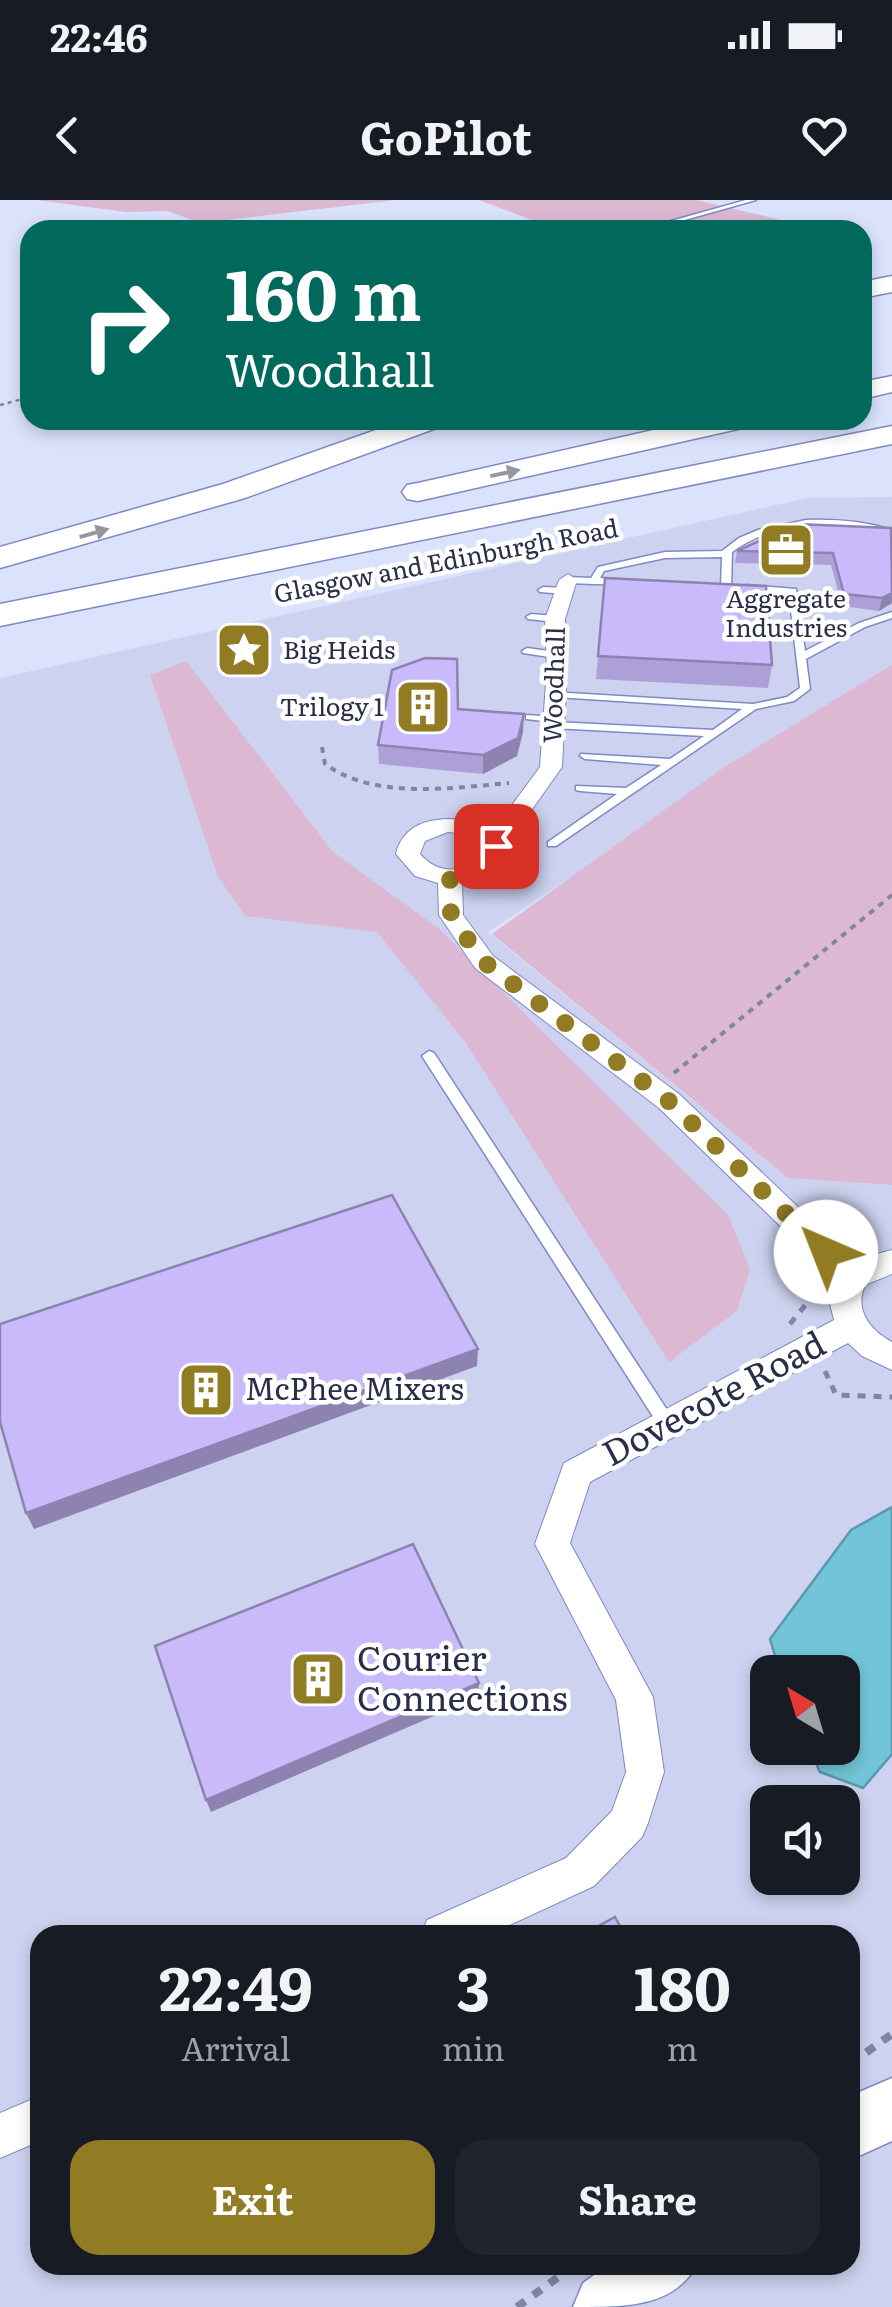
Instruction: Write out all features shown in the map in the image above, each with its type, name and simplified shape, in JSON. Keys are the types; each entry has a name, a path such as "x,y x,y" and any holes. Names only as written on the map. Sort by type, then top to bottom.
{"highway":[{"path":"0,558 234,491 404,430"},
{"path":"388,498 693,430"},
{"path":"0,598 847,430"},
{"path":"0,616 892,435"},
{"path":"434,527 504,520 892,451"},
{"path":"0,628 892,451"},
{"path":"0,584 96,564"}],"street":[{"name":"Woodhall","path":"486,834 520,810 551,768 558,587"},
{"path":"448,824 486,834 496,846 490,864 470,876 450,878 423,871 413,864 408,854 412,839 424,830 448,824"},
{"path":"450,878 451,916 484,962 654,1090 826,1252 857,1274"},
{"path":"892,1262 857,1274 844,1294 844,1310 851,1326 863,1341 892,1356"},
{"name":"Dovecote Road","path":"464,1925 580,1872 628,1823 645,1772 634,1698 552,1544 576,1474 667,1424 801,1336 851,1326"},
{"path":"860,2123 892,2108"},
{"path":"0,2136 30,2122"},
{"path":"608,2307 651,2275"}],"lane":[{"path":"679,220 753,200"},
{"path":"726,588 727,554 738,540 824,521 857,522 892,533"},
{"path":"594,581 602,569 665,555 727,554"},
{"name":"Woodhall","path":"558,587 594,581 632,583"},
{"path":"556,694 753,707 790,699 805,689 793,590 708,586"},
{"path":"802,657 862,625 892,615"},
{"path":"531,617 554,618"},
{"path":"527,652 556,655"},
{"path":"552,844 753,707"},
{"path":"530,716 554,722 714,733"},
{"path":"585,756 672,762"},
{"path":"580,788 628,792"},
{"path":"429,1056 667,1424"}],"path":[{"path":"322,747 320,756 325,766 352,781 440,791 542,780"},
{"path":"654,1090 892,895"},
{"path":"801,1336 836,1395 892,1398"},
{"path":"860,2057 892,2034"},
{"path":"518,2307 561,2275"}],"shaded area":[{"path":"37,200 395,200 225,220 192,220 168,211 125,212"},
{"path":"479,200 696,200 781,220 532,220"},
{"path":"892,497 892,666 488,932 788,1178 892,1185 892,2307 0,2307 0,678 808,498"},
{"path":"186,661 333,852 438,928 728,1215 750,1269 737,1311 669,1362 466,1043 377,932 246,916 218,877 150,675"},
{"path":"892,665 892,1185 788,1178 492,934 723,768"}],"water":[{"path":"892,1507 892,1754 863,1788 820,1772 817,1765 860,1765 860,1655 775,1655 770,1639 851,1530"}],"building":[{"path":"797,524 891,528 892,593 882,598 844,594 833,553 737,551"},
{"path":"605,578 766,586 772,665 598,656"},
{"name":"Trilogy 1","path":"425,658 457,659 458,709 524,714 518,738 483,755 378,745 392,670"},
{"name":"McPhee Mixers","path":"392,1195 478,1349 26,1513 0,1422 0,1324"},
{"name":"Courier Connections","path":"413,1544 479,1683 206,1800 155,1646"},
{"path":"615,1917 619,1925 600,1925"}],"place":[{"name":"Aggregate Industries","path":"786,550"},
{"name":"Big Heids","path":"244,650"},
{"name":"Trilogy 1","path":"423,707"},
{"name":"McPhee Mixers","path":"206,1390"},
{"name":"Courier Connections","path":"318,1679"}],"route":[{"path":"496,846 496,855 480,872 450,878 451,916 484,962 670,1102 826,1252"}]}
